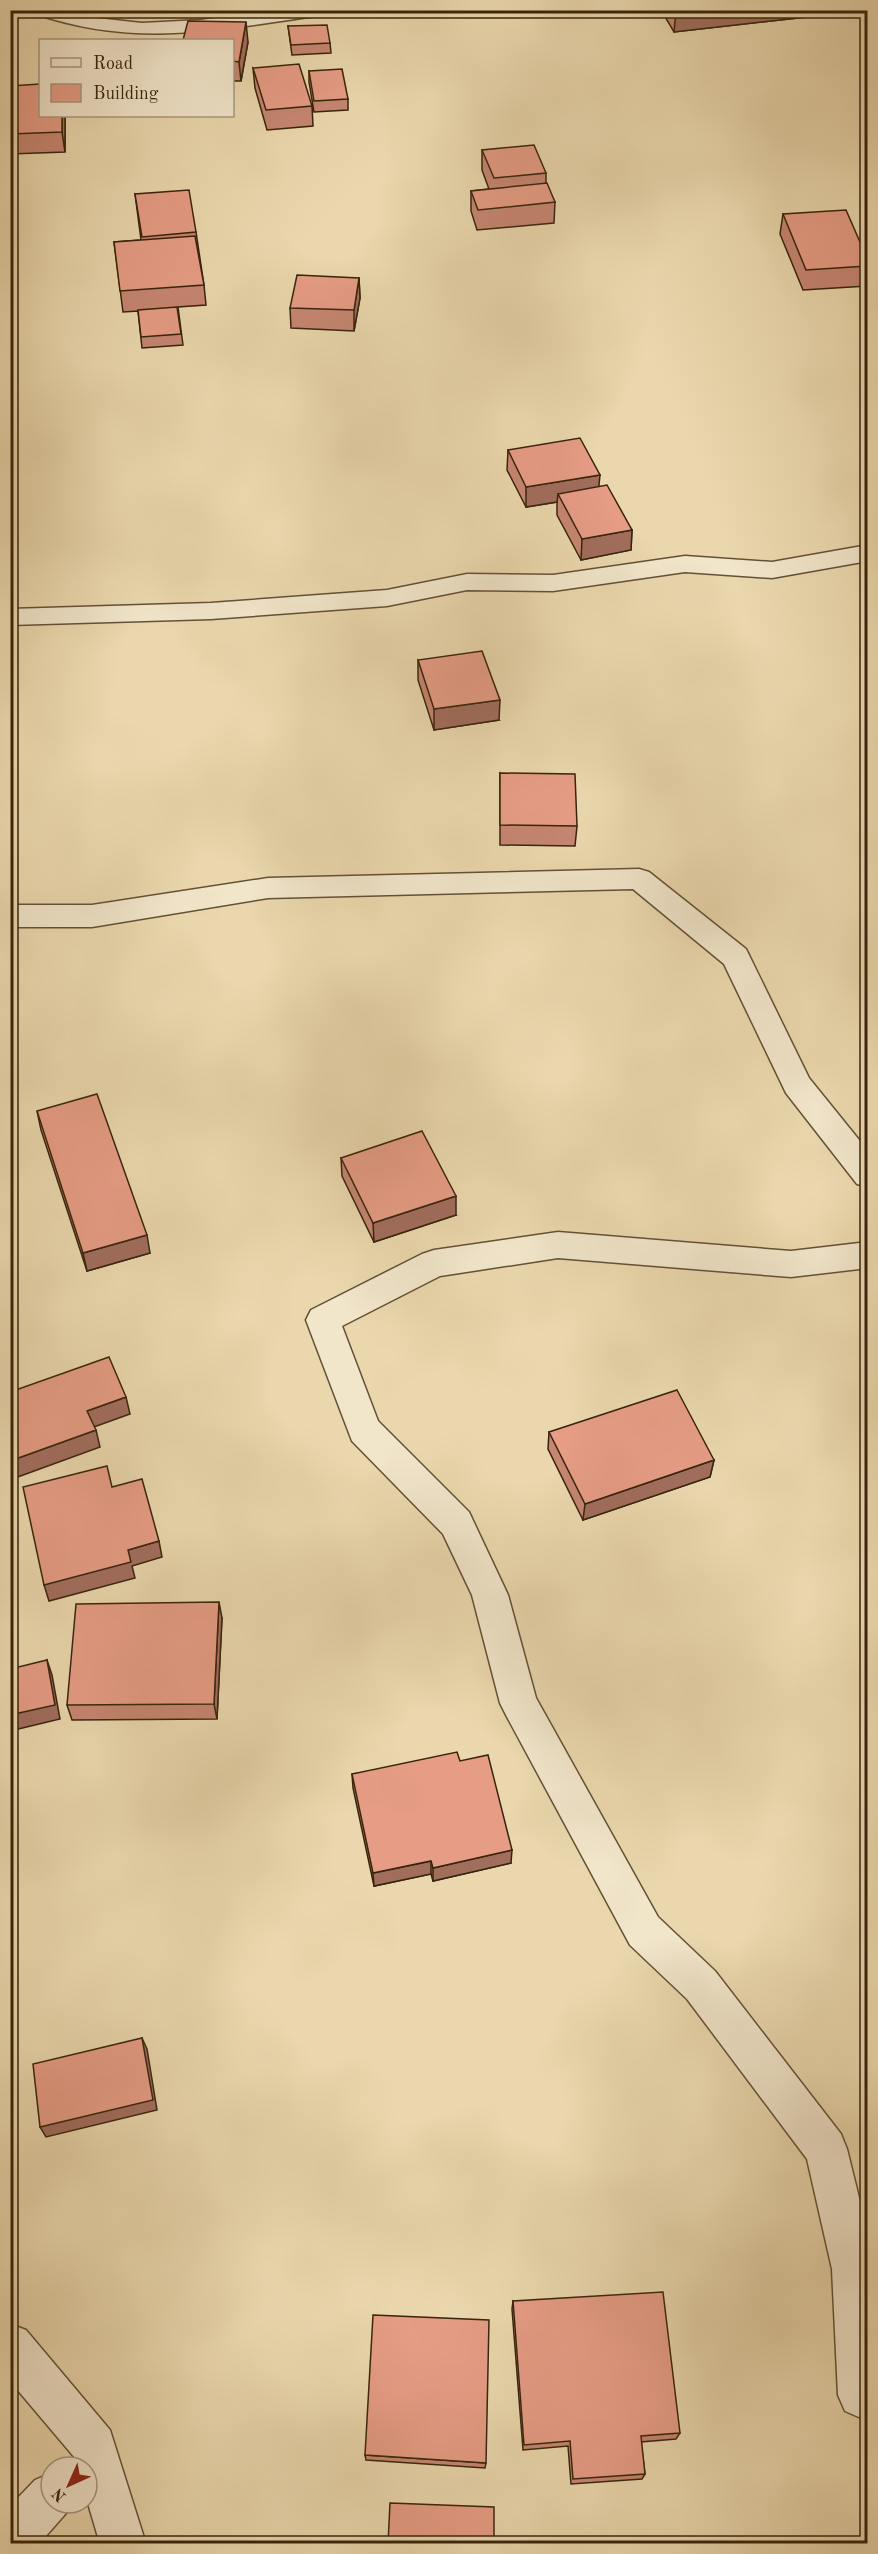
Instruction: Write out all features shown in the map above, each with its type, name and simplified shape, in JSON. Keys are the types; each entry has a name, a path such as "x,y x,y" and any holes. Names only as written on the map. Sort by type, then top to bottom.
{"street":[{"path":"43,10 88,23 126,28 187,26 316,10"},
{"path":"10,617 211,611 387,598 467,582 553,583 686,564 772,570 867,553"},
{"path":"10,916 92,916 267,888 639,879 736,957 796,1085 867,1175"},
{"path":"861,2395 854,2269 826,2149 701,1985 644,1931 519,1703 490,1596 456,1523 363,1430 323,1320 434,1263 558,1245 791,1264 867,1255"},
{"path":"10,2346 84,2455"},
{"path":"99,2489 123,2544"},
{"path":"10,2541 39,2509"}],"building":[{"path":"188,21 246,22 239,62 234,61 234,39 183,39"},
{"path":"327,25 330,43 291,45 288,26"},
{"path":"299,64 312,106 266,110 253,68"},
{"path":"342,69 348,99 314,101 309,71"},
{"path":"39,84 39,117 62,117 62,132 10,134 10,86"},
{"path":"534,145 546,173 494,178 482,150"},
{"path":"547,183 555,202 478,210 471,191"},
{"path":"189,190 196,232 142,237 135,194"},
{"path":"846,210 867,258 867,266 806,270 783,214"},
{"path":"195,236 204,285 120,291 114,242"},
{"path":"297,275 359,278 354,310 290,308"},
{"path":"177,307 181,334 141,337 138,310"},
{"path":"580,438 600,475 526,487 508,450"},
{"path":"607,485 632,530 582,539 558,494"},
{"path":"482,651 500,700 434,709 418,660"},
{"path":"500,773 575,774 577,826 500,825"},
{"path":"97,1094 147,1235 83,1253 37,1111"},
{"path":"422,1131 456,1196 373,1223 341,1158"},
{"path":"109,1357 126,1397 87,1411 96,1430 10,1461 10,1392"},
{"path":"677,1390 714,1460 585,1504 549,1432"},
{"path":"107,1466 112,1487 142,1479 159,1541 128,1550 131,1562 44,1585 23,1487"},
{"path":"219,1602 214,1704 67,1705 76,1604"},
{"path":"47,1660 55,1705 10,1715 10,1669"},
{"path":"457,1752 460,1761 488,1755 512,1850 433,1868 431,1861 373,1873 352,1774"},
{"path":"142,2038 153,2100 40,2127 33,2064"},
{"path":"663,2292 680,2433 641,2436 645,2474 573,2479 570,2441 524,2445 513,2301"},
{"path":"373,2315 489,2320 486,2463 365,2455"},
{"path":"390,2503 494,2507 494,2544 388,2544"}]}
